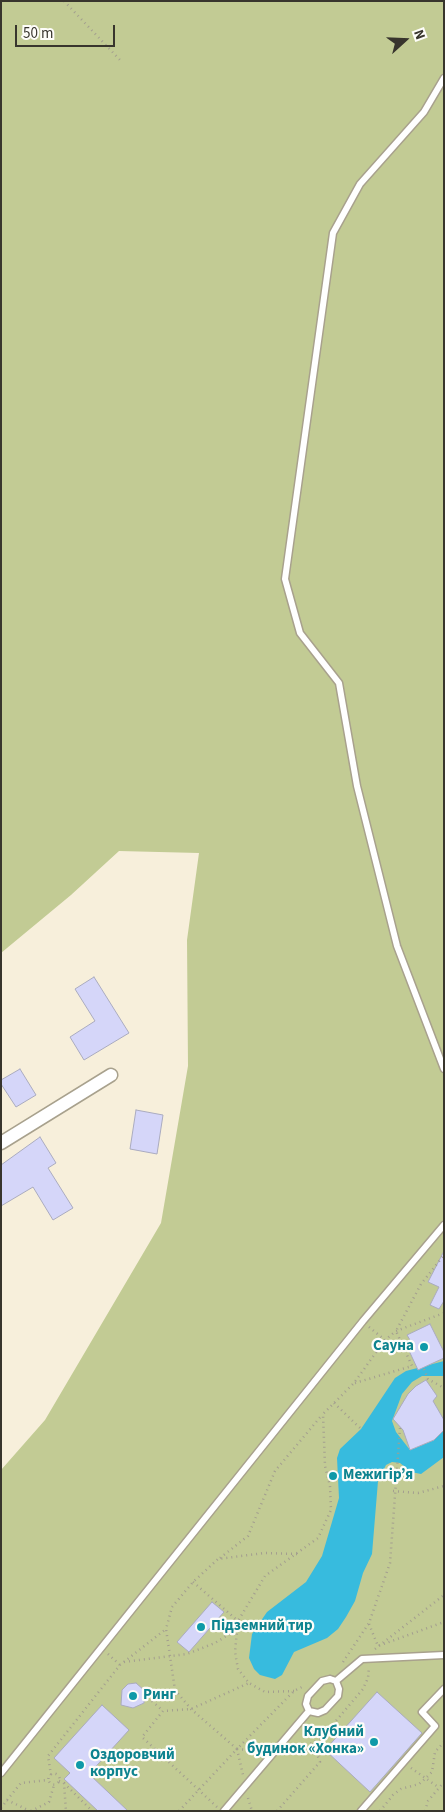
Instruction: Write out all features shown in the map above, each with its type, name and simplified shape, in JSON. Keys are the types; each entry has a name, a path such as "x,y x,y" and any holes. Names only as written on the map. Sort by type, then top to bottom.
{"street":[{"path":"1,1143 111,1075"}],"lane":[{"path":"444,78 424,112 360,184 333,233 285,579 300,633 339,683 357,786 397,946 444,1069"},
{"path":"1,1773 363,1322 444,1225"},
{"path":"336,1681 362,1659 444,1655"},
{"path":"309,1711 306,1704 308,1696 322,1681 330,1679 336,1681"},
{"path":"309,1711 318,1712 325,1710 338,1696 339,1689 336,1681"},
{"path":"361,1811 435,1726 422,1712 444,1689"},
{"path":"223,1811 309,1711"}],"path":[{"path":"64,1 120,60"},
{"path":"396,1331 421,1284 444,1255"},
{"path":"303,1687 294,1691 237,1749 191,1709 175,1690 166,1629 172,1607 193,1582 218,1559 248,1536 275,1471 324,1414 354,1383 385,1340 396,1331 444,1313"},
{"path":"363,1322 385,1340"},
{"path":"354,1383 412,1366 396,1331"},
{"path":"424,1369 428,1379 444,1388"},
{"path":"334,1403 360,1428"},
{"path":"294,1691 265,1692 249,1683 238,1669 236,1630 238,1622 265,1576 318,1538 331,1510 330,1486 325,1466 324,1414"},
{"path":"340,1665 369,1623 390,1563 400,1428"},
{"path":"394,1491 418,1494 444,1486"},
{"path":"218,1559 264,1552 296,1554"},
{"path":"193,1582 238,1622"},
{"path":"378,1646 444,1595"},
{"path":"378,1646 444,1622"},
{"path":"369,1623 378,1646"},
{"path":"48,1780 50,1775 48,1756 120,1665 166,1629"},
{"path":"124,1662 170,1658 187,1654 215,1643 236,1630"},
{"path":"101,1647 120,1665"},
{"path":"152,1701 163,1711 191,1709 249,1683"},
{"path":"163,1711 142,1737 223,1811"},
{"path":"277,1811 320,1762 313,1742"},
{"path":"380,1811 393,1795 419,1784 432,1772 435,1752 444,1742"},
{"path":"404,1762 438,1787"},
{"path":"50,1775 57,1775 59,1782"},
{"path":"1,1808 21,1783 48,1780 54,1785"},
{"path":"7,1800 30,1811 49,1802 54,1785 59,1782 64,1783 92,1811"},
{"path":"425,1811 428,1801 444,1782"},
{"path":"64,1783 66,1811"}],"green space":[{"path":"1,1 444,1 444,1811 1,1811 1,1470 45,1420 161,1223 188,1066 187,940 199,853 119,851 71,895 1,953"}],"water":[{"path":"444,1361 444,1376 422,1376 412,1382 402,1394 392,1421 396,1432 410,1450 434,1440 444,1430 444,1457 421,1474 411,1472 400,1463 392,1462 386,1465 378,1481 372,1554 363,1573 355,1601 346,1617 338,1629 327,1638 294,1652 282,1675 275,1679 260,1675 254,1669 249,1658 252,1634 267,1612 306,1582 322,1556 339,1498 337,1458 340,1449 361,1429 395,1378 406,1371"}],"building":[{"path":"94,977 129,1033 84,1060 70,1037 95,1021 75,989"},
{"path":"20,1069 36,1095 16,1107 1,1084 1,1080"},
{"path":"136,1110 163,1115 157,1154 130,1149"},
{"path":"40,1137 56,1163 48,1168 73,1208 53,1220 33,1187 1,1206 1,1165"},
{"path":"444,1251 444,1301 439,1309 430,1305 439,1287 428,1282"},
{"name":"Сауна","path":"430,1324 444,1352 444,1358 418,1370 405,1342 410,1340 407,1335"},
{"path":"426,1380 437,1396 433,1401 444,1420 444,1430 434,1440 410,1450 403,1430 393,1419 408,1394"},
{"name":"Підземний тир","path":"212,1602 224,1612 189,1652 177,1642"},
{"name":"Ринг","path":"136,1683 145,1691 144,1703 133,1708 121,1705 122,1690 128,1684"},
{"name":"Клубний будинок «Хонка»","path":"377,1692 422,1733 370,1792 325,1750"},
{"name":"Оздоровчий корпус","path":"102,1705 129,1730 89,1774 128,1811 98,1811 64,1779 70,1773 54,1758"}],"place":[{"name":"Сауна","path":"424,1347"},
{"name":"Межигір’я","path":"333,1476"},
{"name":"Підземний тир","path":"201,1627"},
{"name":"Ринг","path":"133,1696"},
{"name":"Клубний будинок «Хонка»","path":"374,1742"},
{"name":"Оздоровчий корпус","path":"80,1765"}]}
